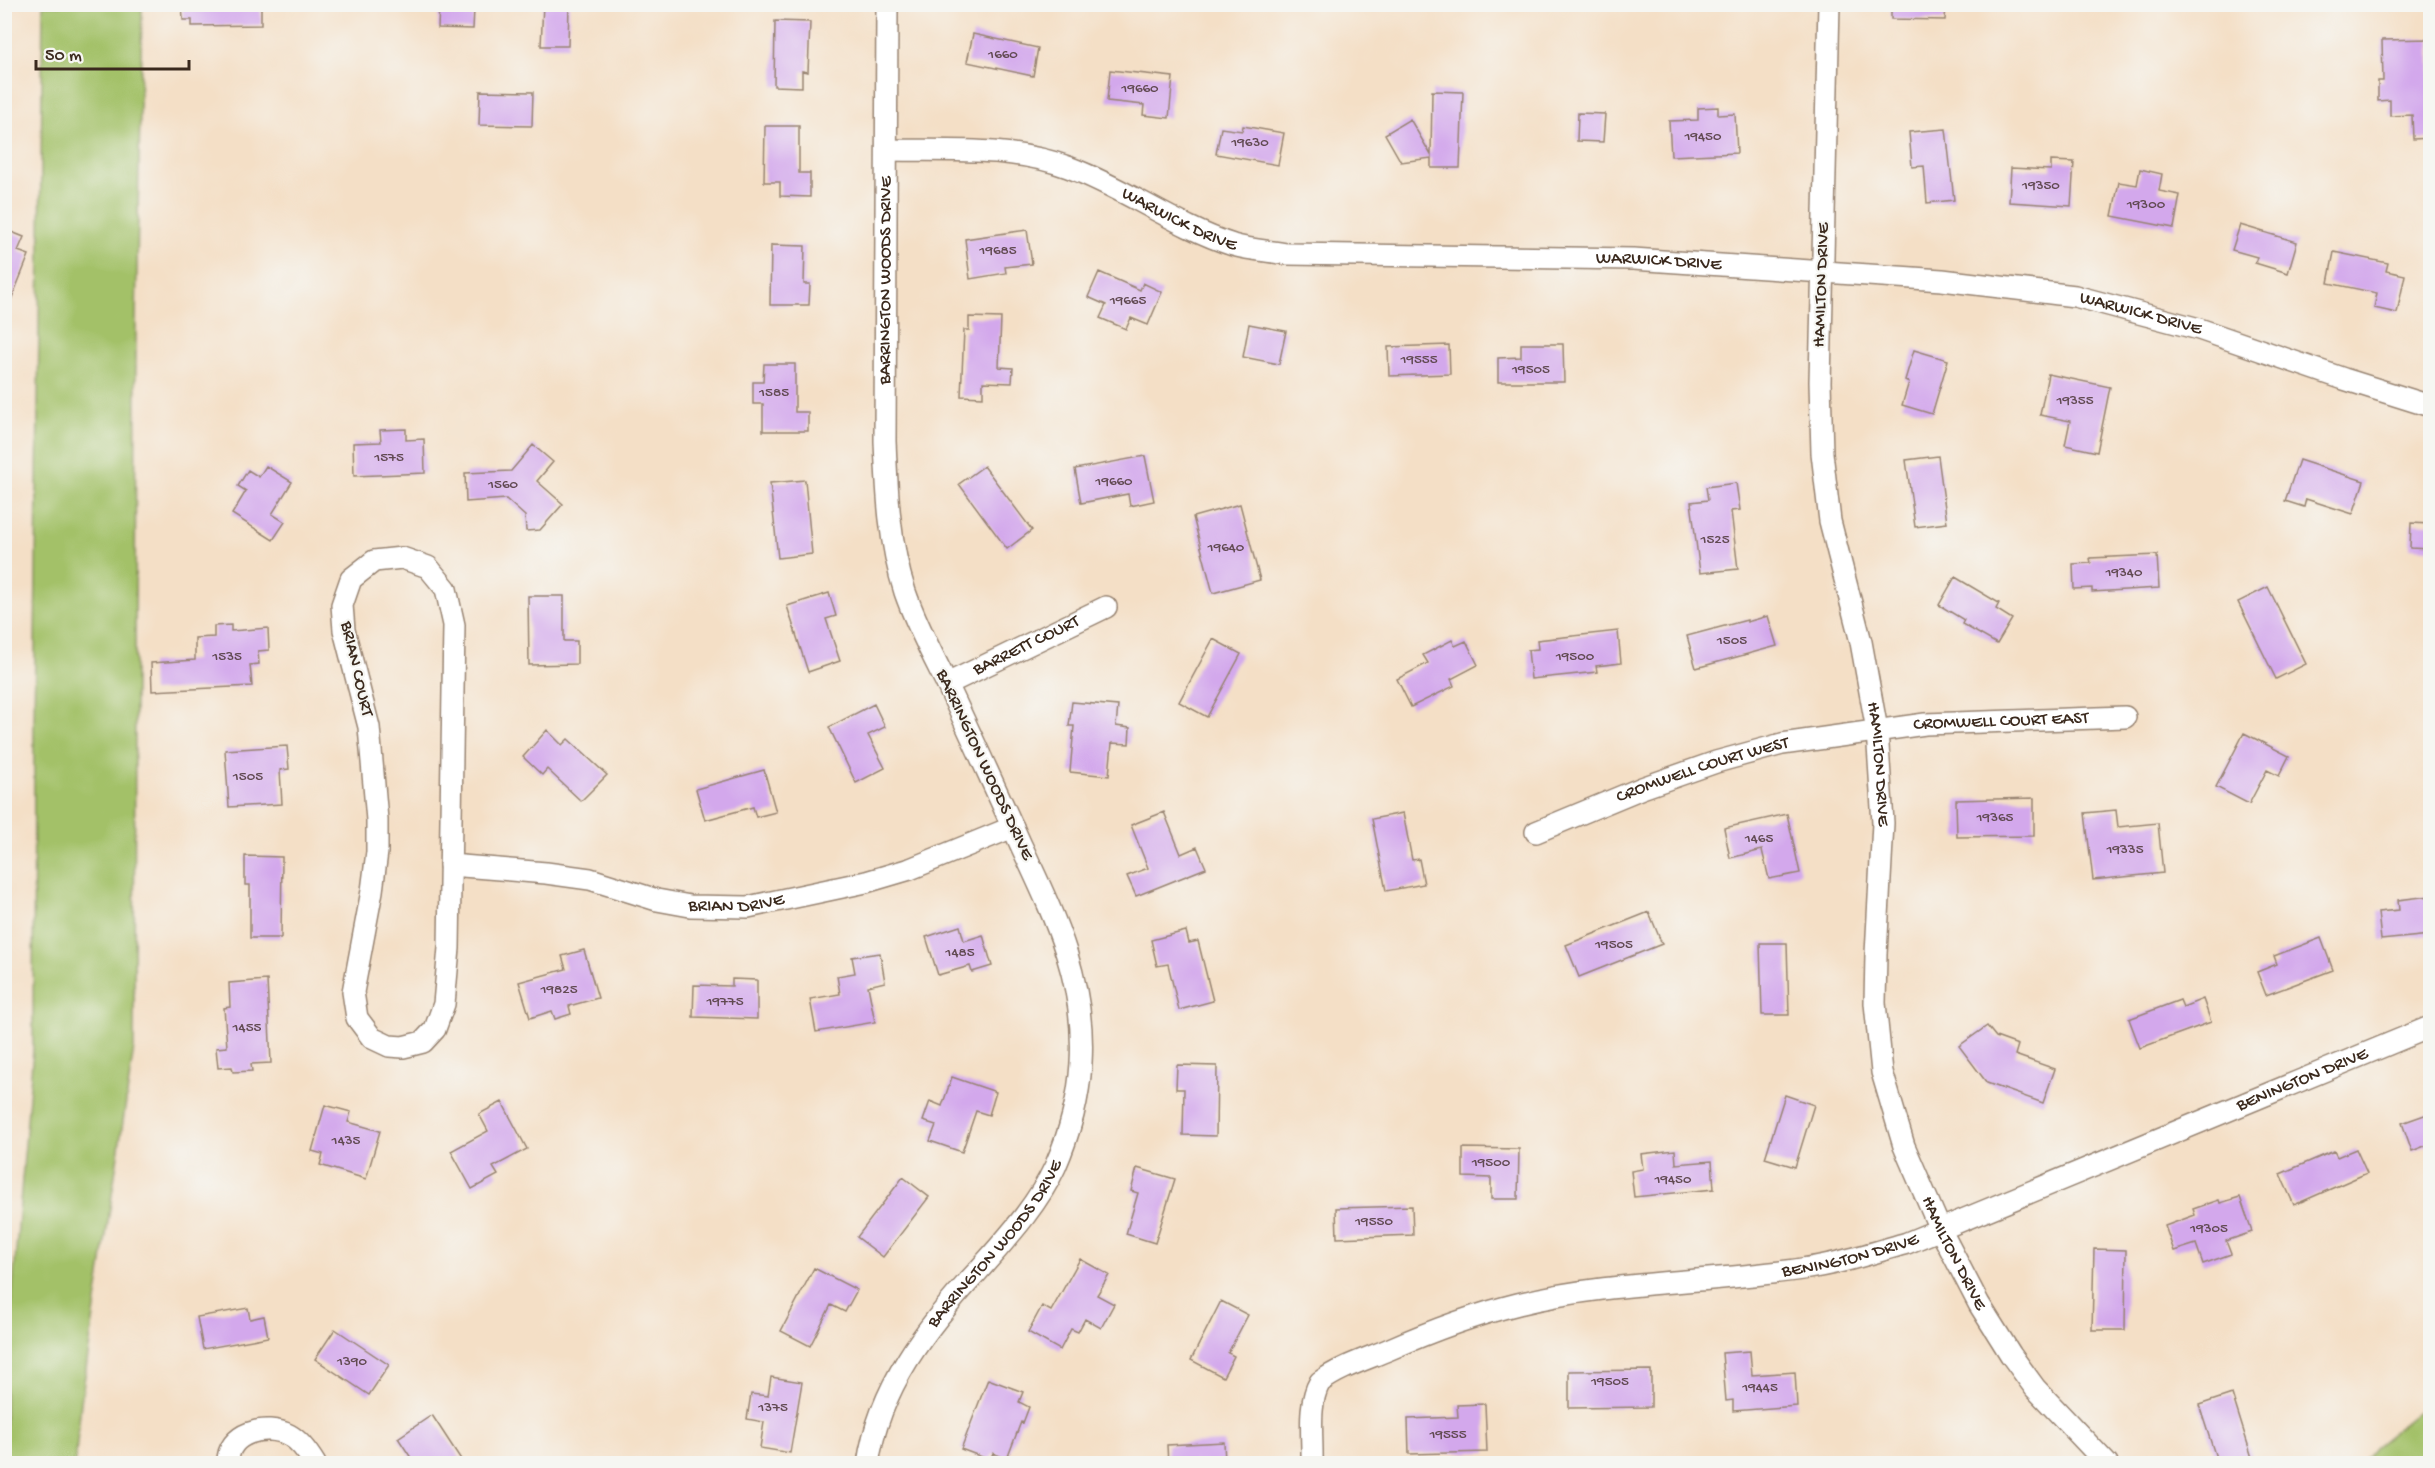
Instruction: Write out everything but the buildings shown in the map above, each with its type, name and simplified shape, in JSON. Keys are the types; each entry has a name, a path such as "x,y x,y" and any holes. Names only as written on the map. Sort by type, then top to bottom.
{"street":[{"name":"BARRINGTON WOODS DRIVE","path":"868,1464 876,1426 909,1356 958,1293 1014,1231 1038,1197 1055,1167 1076,1098 1081,1063 1077,997 1066,946 924,638 905,591 894,544 888,501 885,441 887,4"},
{"name":"HAMILTON DRIVE","path":"1828,4 1820,382 1821,441 1830,521 1862,642 1877,730 1883,823 1875,1003 1881,1063 1898,1128 1940,1229 1979,1305 2035,1388 2107,1464"},
{"name":"WARWICK DRIVE","path":"887,150 983,151 1026,156 1057,164 1068,167 1179,222 1234,245 1287,254 1633,259 1942,280 2075,296 2199,329 2430,406"},
{"name":"BRIAN COURT","path":"402,558 428,567 446,589 454,625 450,865 449,948 444,1004 435,1029 423,1042 403,1047 389,1046 372,1038 357,1018 353,992 372,891 377,852 377,820 369,727 344,630 342,605 351,579 374,561 402,558"},
{"name":"BARRETT COURT","path":"947,684 1106,607"},
{"name":"CROMWELL COURT EAST","path":"1877,730 1924,724 2125,717"},
{"name":"CROMWELL COURT WEST","path":"1536,832 1642,788 1716,762 1782,744 1877,730"},
{"name":"BRIAN DRIVE","path":"450,865 590,879 657,900 690,906 748,907 866,882 910,869 1013,827"},
{"name":"BENINGTON DRIVE","path":"1312,1464 1315,1389 1325,1378 1413,1339 1467,1319 1519,1304 1571,1294 1803,1269 1854,1259 1907,1243 2430,1027"},
{"path":"228,1464 228,1458 234,1445 246,1434 263,1428 291,1435 315,1464"}],"green space":[{"path":"43,5 142,5 136,321 134,1048 81,1402 75,1463 5,1464 5,1380 33,1050 34,728"},
{"path":"2430,1402 2430,1463 2361,1463 2374,1447"}]}
